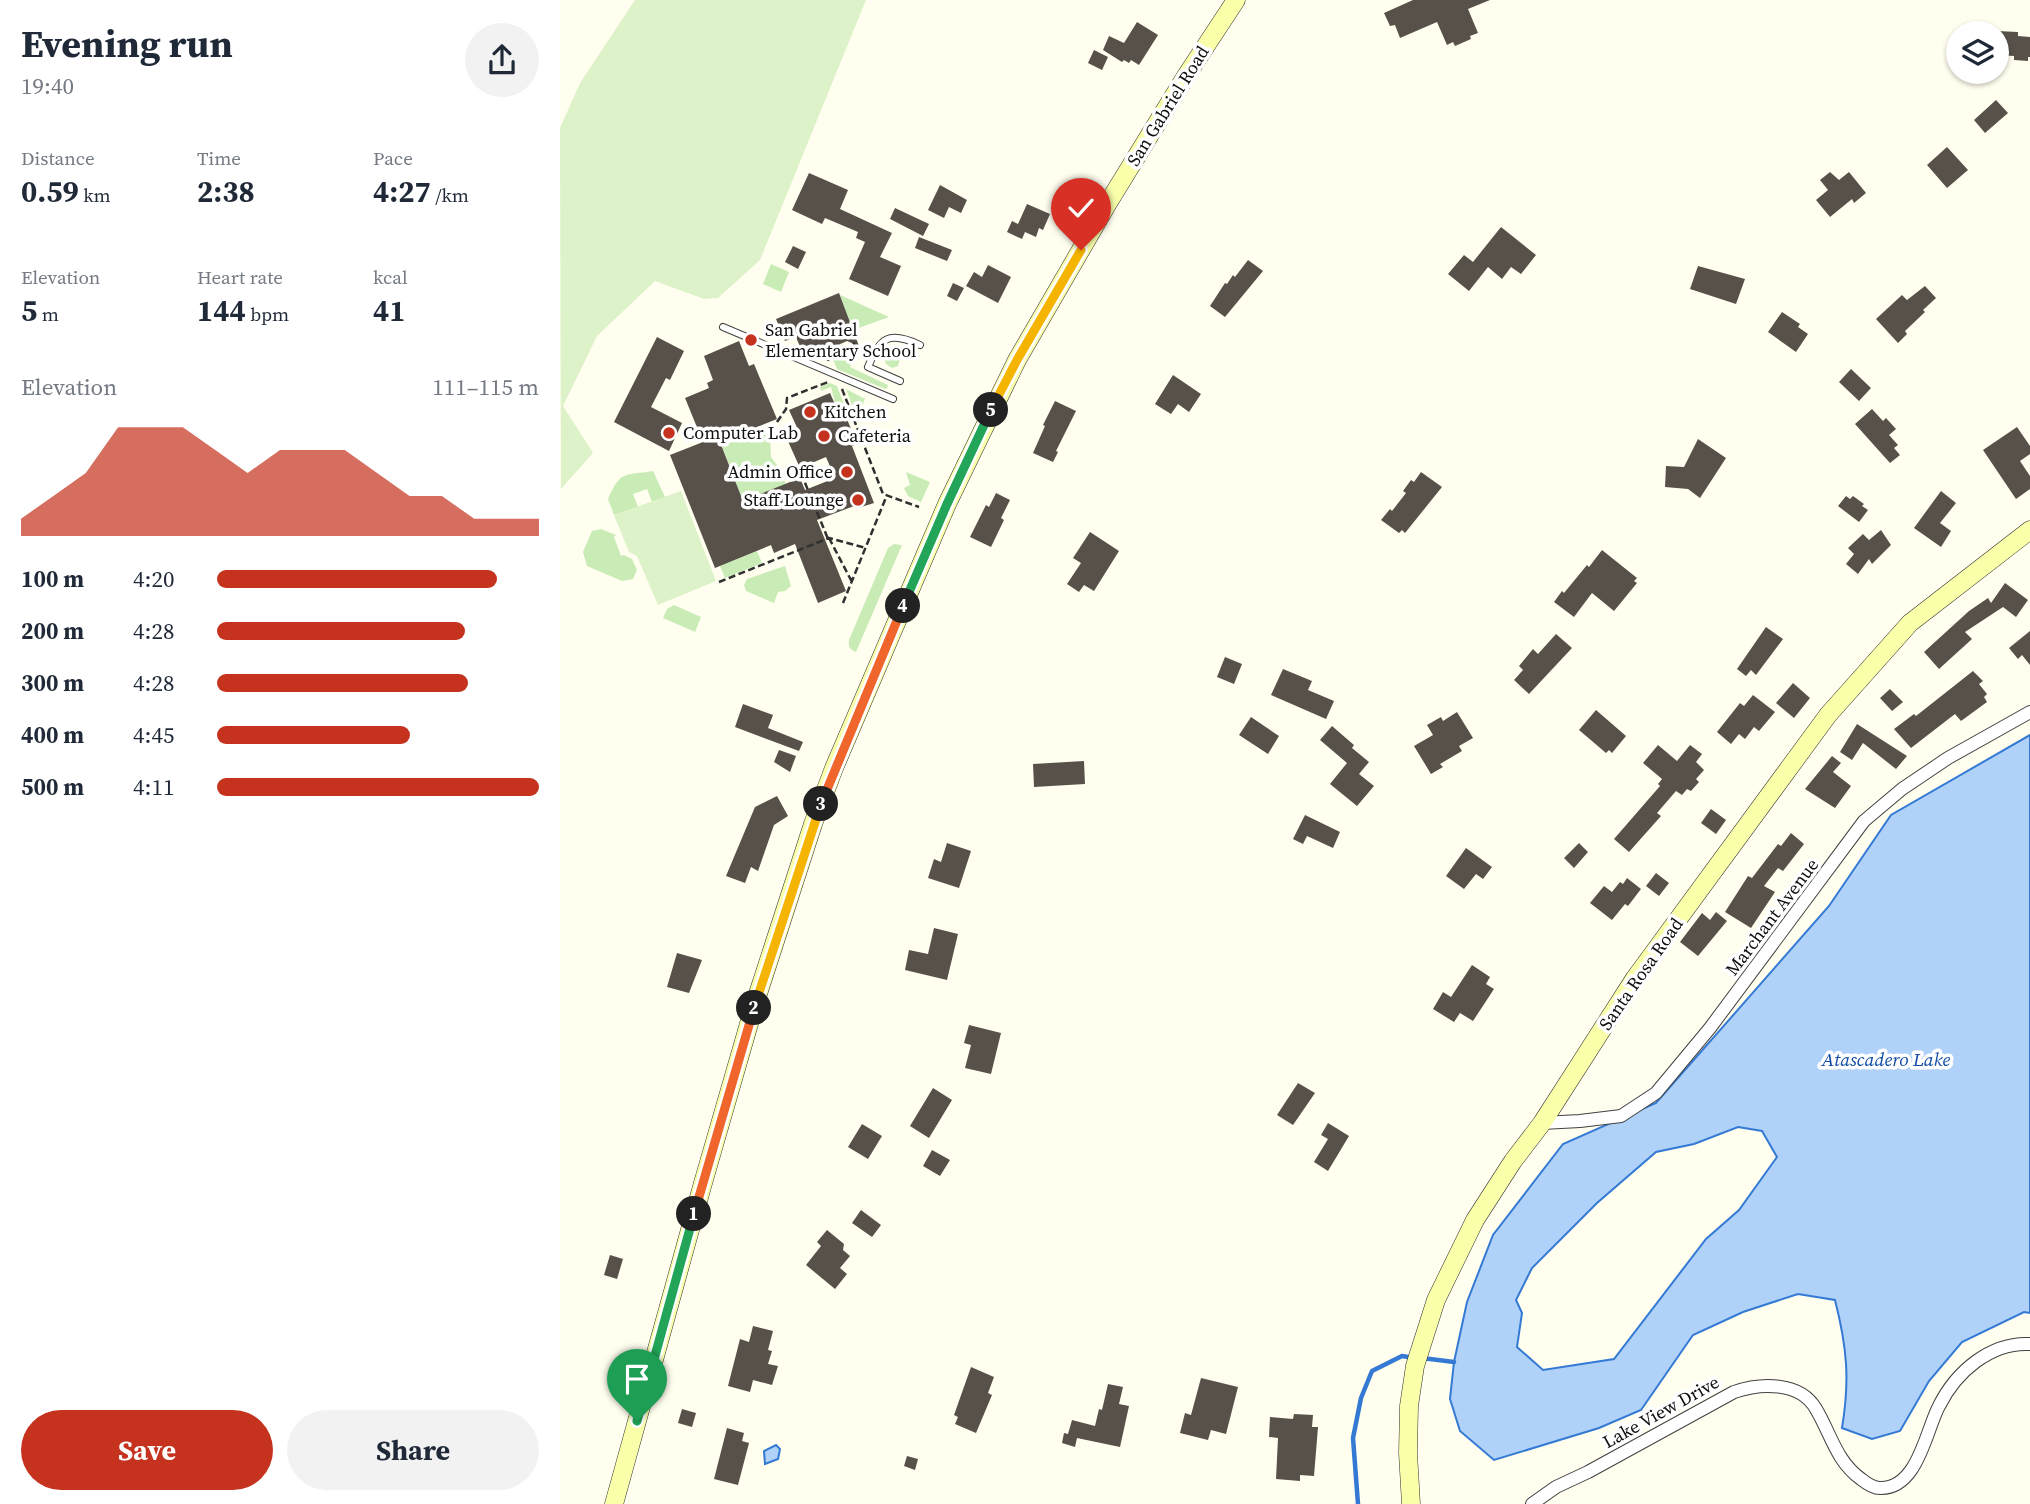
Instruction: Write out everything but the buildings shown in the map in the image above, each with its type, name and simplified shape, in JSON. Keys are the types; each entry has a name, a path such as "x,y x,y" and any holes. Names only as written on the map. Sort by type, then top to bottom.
{"street":[{"name":"San Gabriel Road","path":"614,1504 759,992 813,824 834,768 947,504 1017,360 1115,191 1236,0"},
{"name":"Santa Rosa Road","path":"1411,1504 1409,1406 1415,1366 1423,1334 1454,1258 1475,1220 1635,978 1828,715 1910,623 2030,530"},
{"name":"Marchant Avenue","path":"1542,1122 1620,1116 1656,1093 1710,1028 1864,821 1902,789 1948,758 2030,712"},
{"name":"Lake View Drive","path":"1532,1504 1556,1487 1734,1392 1766,1385 1798,1392 1815,1406 1836,1451 1850,1471 1868,1484 1880,1488 1894,1484 1912,1469 1921,1454 1940,1404 1958,1377 1993,1350 2030,1344"}],"lane":[{"path":"723,327 893,399"},
{"path":"900,381 868,368 875,349 881,342 899,338 920,345"}],"path":[{"path":"853,342 860,350"},
{"path":"827,364 829,357 856,348"},
{"path":"777,422 786,409 787,398 830,381"},
{"path":"840,386 883,494 919,507"},
{"path":"801,473 829,539 852,582"},
{"path":"843,603 887,495"},
{"path":"719,582 829,539 866,548"}],"green space":[{"path":"635,0 866,0 760,260 718,298 704,299 655,281 597,336 563,406 593,453 561,489 560,128 580,83"},
{"path":"771,264 789,272 781,292 763,284"},
{"path":"840,295 889,317 853,330"},
{"path":"896,349 902,352 898,366 892,368 886,364 884,358 887,353"},
{"path":"853,351 855,355 850,367 888,385 887,388 837,369 833,359"},
{"path":"830,383 837,386 844,404 836,407 831,387 821,391 820,387"},
{"path":"846,389 865,399 857,418"},
{"path":"764,430 766,436 770,437 771,457 785,476 783,478 786,484 743,501 722,446"},
{"path":"653,471 665,497 652,502 647,489 633,494 638,507 614,515 608,499 621,478"},
{"path":"906,472 930,482 921,502 908,496 904,488 910,485"},
{"path":"681,491 716,581 658,605 637,556 629,552 614,515"},
{"path":"601,529 616,535 614,537 621,556 632,559 637,570 633,579 622,581 587,566 583,552 592,531"},
{"path":"894,544 902,545 856,652 850,648 849,640 888,548"},
{"path":"757,551 762,563 725,578 720,566"},
{"path":"785,566 791,586 778,592 774,603 746,591 744,585 747,579"},
{"path":"674,605 701,617 695,632 663,618 667,609"}],"water":[{"name":"Atascadero Lake","path":"2030,735 2030,1313 2024,1312 1962,1342 1929,1381 1900,1431 1872,1439 1842,1428 1846,1364 1835,1300 1798,1294 1743,1312 1693,1335 1641,1410 1599,1428 1494,1460 1460,1431 1450,1399 1454,1362 1467,1302 1493,1235 1563,1144 1656,1103 1829,906 1891,815","holes":["1738,1127 1762,1131 1777,1157 1739,1210 1706,1239 1614,1359 1543,1370 1517,1347 1522,1313 1516,1300 1532,1268 1597,1203 1656,1152 1694,1144"]},
{"path":"776,1445 780,1449 778,1459 765,1464 764,1451"}],"waterway":[{"path":"1358,1504 1353,1438 1361,1398 1372,1371 1402,1356 1414,1358"},
{"path":"1422,1358 1454,1362"}],"place":[{"name":"San Gabriel Elementary School","path":"751,340"},
{"name":"Kitchen","path":"810,412"},
{"name":"Computer Lab","path":"669,433"},
{"name":"Cafeteria","path":"824,436"},
{"name":"Admin Office","path":"847,472"},
{"name":"Staff Lounge","path":"858,500"}],"route":[{"path":"637,1421 755,1003 834,768 980,432 1017,360 1081,250"}]}
